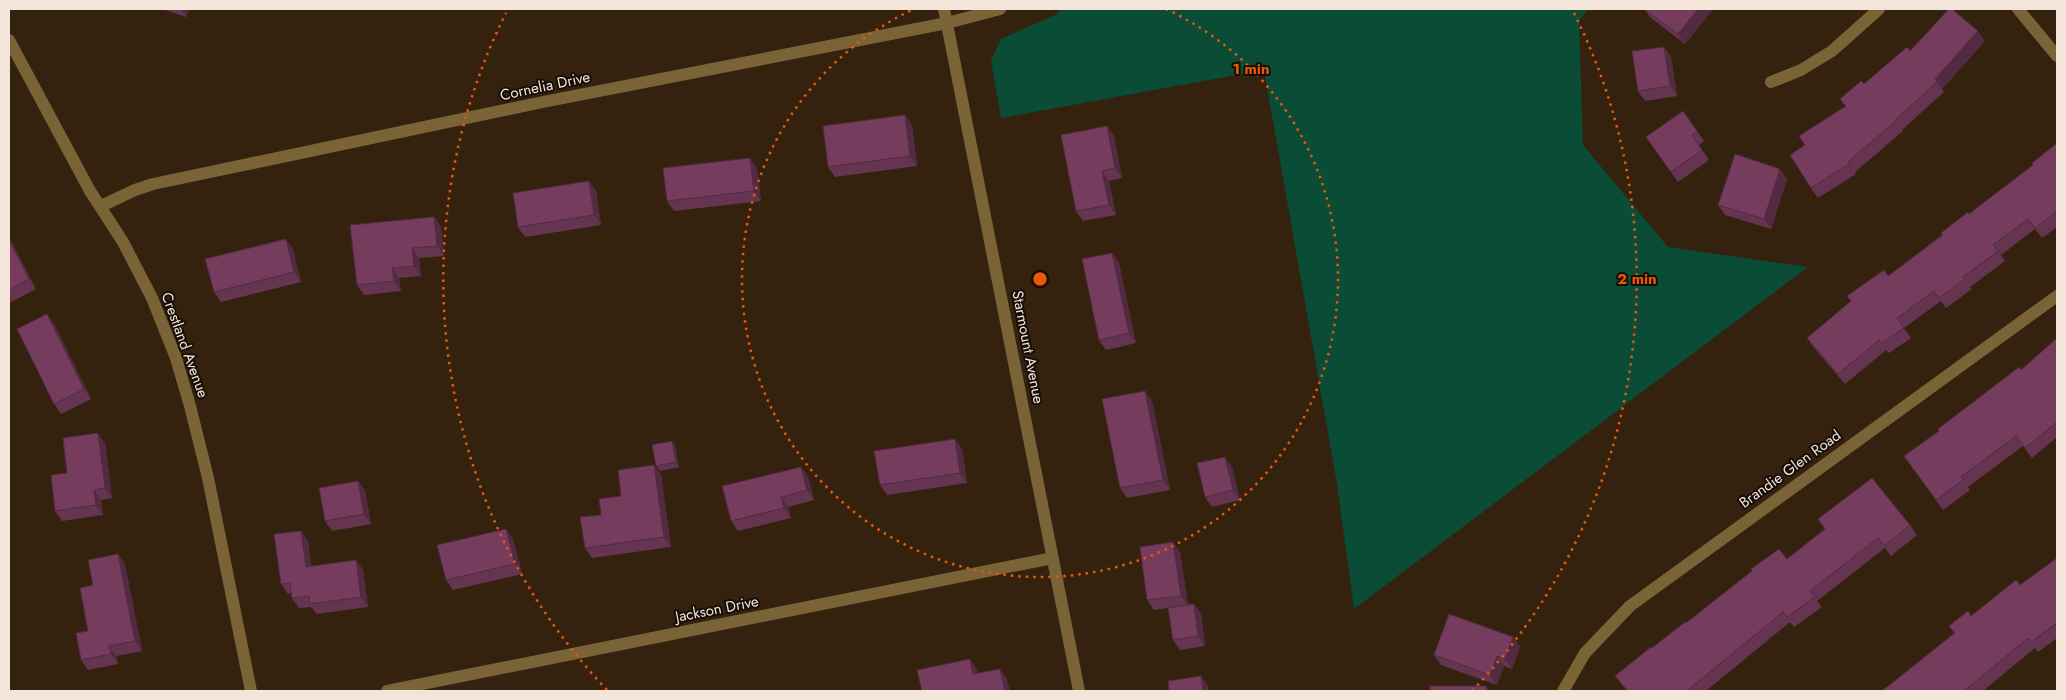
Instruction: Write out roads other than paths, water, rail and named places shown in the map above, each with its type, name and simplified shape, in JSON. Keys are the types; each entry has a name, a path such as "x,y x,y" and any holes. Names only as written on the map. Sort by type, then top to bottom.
{"street":[{"name":"Starmount Avenue","path":"944,9 1078,691"},
{"name":"Cornelia Drive","path":"101,206 153,184 543,102 947,23 1000,9"},
{"path":"1771,82 1801,70 1832,51 1879,9"},
{"path":"2018,9 2057,56"},
{"name":"Crestland Avenue","path":"9,40 86,182 123,242 152,298 181,374 208,478 251,691"},
{"name":"Brandie Glen Road","path":"1563,691 1585,653 1630,606 2057,296"},
{"name":"Jackson Drive","path":"387,691 1053,558"}]}
